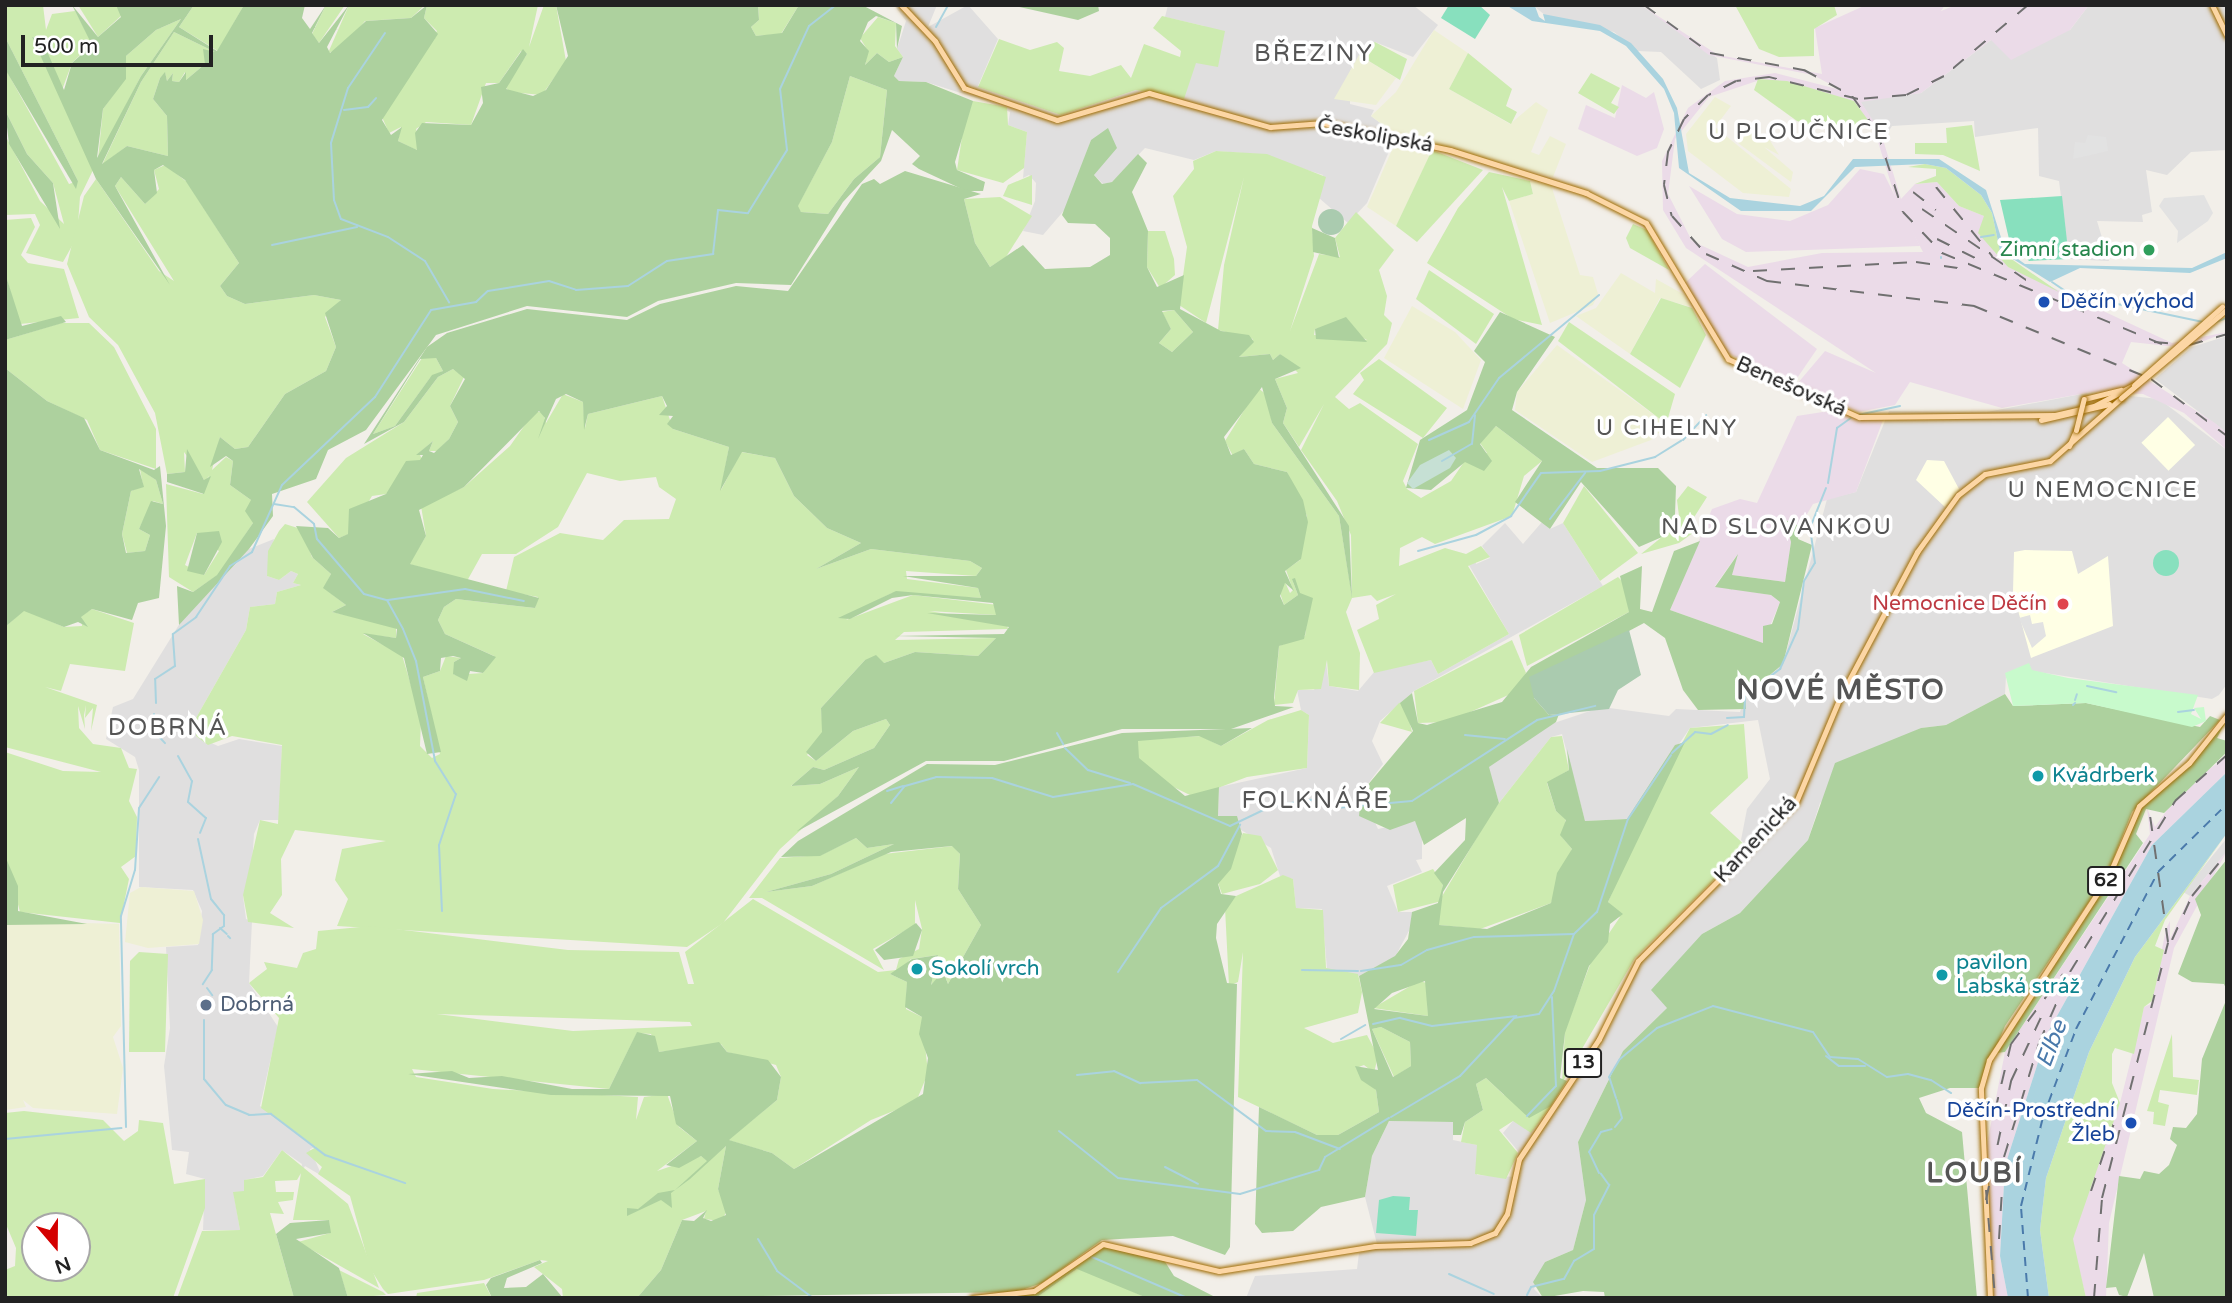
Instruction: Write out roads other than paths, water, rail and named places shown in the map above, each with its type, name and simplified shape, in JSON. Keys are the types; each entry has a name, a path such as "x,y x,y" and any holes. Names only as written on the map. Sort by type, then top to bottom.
{"main road":[{"name":"Českolipská","path":"901,5 935,41 964,88 1056,120 1096,113 1149,93 1270,127 1323,123 1410,141 1554,181 1611,204"},
{"path":"2211,5 2227,36"},
{"name":"Benešovská","path":"1611,204 1653,232 1719,349 1734,362 1859,417 1916,412 2017,419 2094,408"},
{"path":"2094,408 2134,385 2227,303"},
{"name":"13","path":"2122,398 2227,309"},
{"path":"2063,453 2076,430 2084,399 2134,385"},
{"path":"2094,408 2122,398"},
{"name":"Kamenická","path":"972,1298 1034,1291 1103,1244 1216,1271 1489,1237 1505,1220 1521,1154 1599,1039 1638,961 1796,802 1825,725 1891,601 1958,495 1986,474 2042,464 2063,453 2122,398"},
{"name":"62","path":"1990,1298 1982,1097 1989,1060 2109,875 2139,806 2189,763 2227,715"}],"water":[{"path":"1506,5 1535,6 1539,17 1545,21 1543,14 1600,25 1631,43 1663,79 1677,108 1689,173 1730,198 1800,206 1824,196 1853,159 1939,159 1986,190 2005,250 2025,264 2192,268 2227,252 2227,258 2190,273 2080,268 2050,282 2000,251 1992,213 1981,195 1946,168 1925,164 1855,167 1811,211 1741,211 1679,168 1674,113 1664,89 1626,46 1600,31 1532,21"},
{"name":"Elbe","path":"2227,772 2227,833 2135,957 2089,1052 2046,1178 2040,1230 2049,1298 2008,1298 2000,1256 2005,1166 2047,1034 2152,845"}],"waterway":[{"path":"156,703 155,679 175,666 173,634 196,617 230,566 252,552 282,485 375,397 431,310 476,302 488,291 549,281 576,290 628,286 667,261 713,254 718,210 748,213 787,150 780,89 809,26 836,5"},
{"path":"936,27 948,5"},
{"path":"385,33 348,88 331,143 334,200 341,219 388,237 425,261 449,302"},
{"path":"344,110 368,107 376,98"},
{"path":"272,245 357,227"},
{"path":"1981,237 1994,235"},
{"path":"2052,282 2070,294 2203,322"},
{"path":"1429,440 1469,422 1499,378 1599,295"},
{"path":"2213,323 2227,318"},
{"path":"1858,415 1900,406"},
{"path":"1442,461 1472,444 1475,415"},
{"path":"1683,440 1706,415"},
{"path":"1828,483 1837,428 1851,418"},
{"path":"1418,551 1476,535 1511,516 1541,473 1600,471 1655,457 1681,441"},
{"path":"1550,519 1585,473"},
{"path":"1727,718 1744,717 1745,695 1780,669 1798,629 1804,581 1815,563 1810,528 1826,488"},
{"path":"274,504 294,507 314,524 317,539 364,594 387,600 403,629 416,661 435,761 456,794 439,845 442,911"},
{"path":"388,600 465,589 524,601"},
{"path":"2087,686 2116,692"},
{"path":"2075,700 2077,694"},
{"path":"1320,799 1336,808 1412,801 1537,720 1595,706"},
{"path":"2178,712 2194,710"},
{"path":"154,714 150,727 165,743"},
{"path":"1672,753 1695,732 1711,734 1728,725"},
{"path":"1057,733 1063,744"},
{"path":"1465,735 1505,739"},
{"path":"1065,748 1088,770 1130,783"},
{"path":"1391,1117 1460,1076 1514,1018 1539,1014 1554,991 1574,934 1597,912 1628,819 1671,755"},
{"path":"178,756 192,781 188,802 206,818 200,833"},
{"path":"126,1127 121,916 135,870 139,808 159,777"},
{"path":"891,803 905,786 936,777 992,778 1053,797 1133,784 1230,826 1272,806 1316,799"},
{"path":"887,791 903,786"},
{"path":"1118,972 1161,908 1218,866 1240,825"},
{"path":"198,839 211,899 224,915 224,926 213,934 212,970 203,984"},
{"path":"220,928 227,934"},
{"path":"1361,971 1401,965 1427,950 1474,937 1574,934"},
{"path":"1302,970 1358,971"},
{"path":"207,988 212,995"},
{"path":"1527,1116 1556,1086 1552,997"},
{"path":"1616,1098 1609,1077 1620,1059 1657,1028 1713,1006 1813,1032 1830,1057 1858,1059 1887,1077 1908,1074 1931,1080 1951,1093"},
{"path":"1373,1024 1400,1018 1432,1026 1516,1016"},
{"path":"204,1020 204,1079 226,1105 249,1115 271,1114 325,1155 405,1183"},
{"path":"1341,1039 1365,1025"},
{"path":"1826,1056 1839,1066 1865,1066"},
{"path":"1077,1075 1114,1071 1140,1083 1197,1080 1266,1131 1295,1132 1340,1149"},
{"path":"1615,1127 1622,1118 1617,1100"},
{"path":"1984,1102 1990,1103"},
{"path":"1059,1131 1118,1178 1240,1194 1319,1170 1325,1157 1389,1118"},
{"path":"5,1139 121,1128"},
{"path":"1599,1173 1589,1152 1601,1132 1612,1129"},
{"path":"1165,1167 1198,1184"},
{"path":"1527,1295 1531,1287 1564,1279 1574,1261 1594,1249 1594,1215 1609,1185 1601,1174"},
{"path":"758,1239 777,1271 813,1298"},
{"path":"1092,1257 1187,1298"},
{"path":"1449,1274 1494,1294"}],"railway":[{"path":"1644,5 1710,53 1804,70 1852,96 1877,131 1903,212 1942,253 2162,344"},
{"path":"2028,5 1944,76 1906,95 1858,99 1769,77 1736,81 1708,95 1684,119 1668,152 1664,185 1672,216 1706,254 1767,281 1974,306 2151,379 2227,436"},
{"path":"1936,187 1992,256"},
{"path":"1913,192 1936,210"},
{"path":"1922,209 2029,282"},
{"path":"1937,239 1981,261"},
{"path":"1753,271 1916,262 1958,268"},
{"path":"2154,342 2189,345 2227,334"},
{"path":"1999,1239 2004,1157 2039,1043 2070,972 2175,801 2227,755"},
{"path":"2094,1298 2102,1198 2168,942 2149,808"},
{"path":"2172,940 2192,896 2227,853"},
{"path":"1995,1111 2011,1044 2063,974"},
{"path":"1986,1200 2011,1081 2044,1011"},
{"path":"2091,1191 2116,1117"},
{"path":"1986,1190 1995,1298"}],"place":[{"name":"Zimní stadion","path":"2149,250"},
{"name":"Děčín východ","path":"2044,302"},
{"name":"Nemocnice Děčín","path":"2063,604"},
{"name":"Kvádrberk","path":"2038,776"},
{"name":"Sokolí vrch","path":"917,969"},
{"name":"pavilon Labská stráž","path":"1942,975"},
{"name":"Dobrná","path":"206,1005"},
{"name":"Děčín-Prostřední Žleb","path":"2131,1123"}],"district":[{"name":"BŘEZINY","path":"1314,54"},
{"name":"U PLOUČNICE","path":"1799,132"},
{"name":"U CIHELNY","path":"1667,428"},
{"name":"U NEMOCNICE","path":"2103,490"},
{"name":"NAD SLOVANKOU","path":"1777,527"},
{"name":"NOVÉ MĚSTO","path":"1841,690"},
{"name":"DOBRNÁ","path":"168,728"},
{"name":"FOLKNÁŘE","path":"1316,801"},
{"name":"LOUBÍ","path":"1975,1173"}]}
